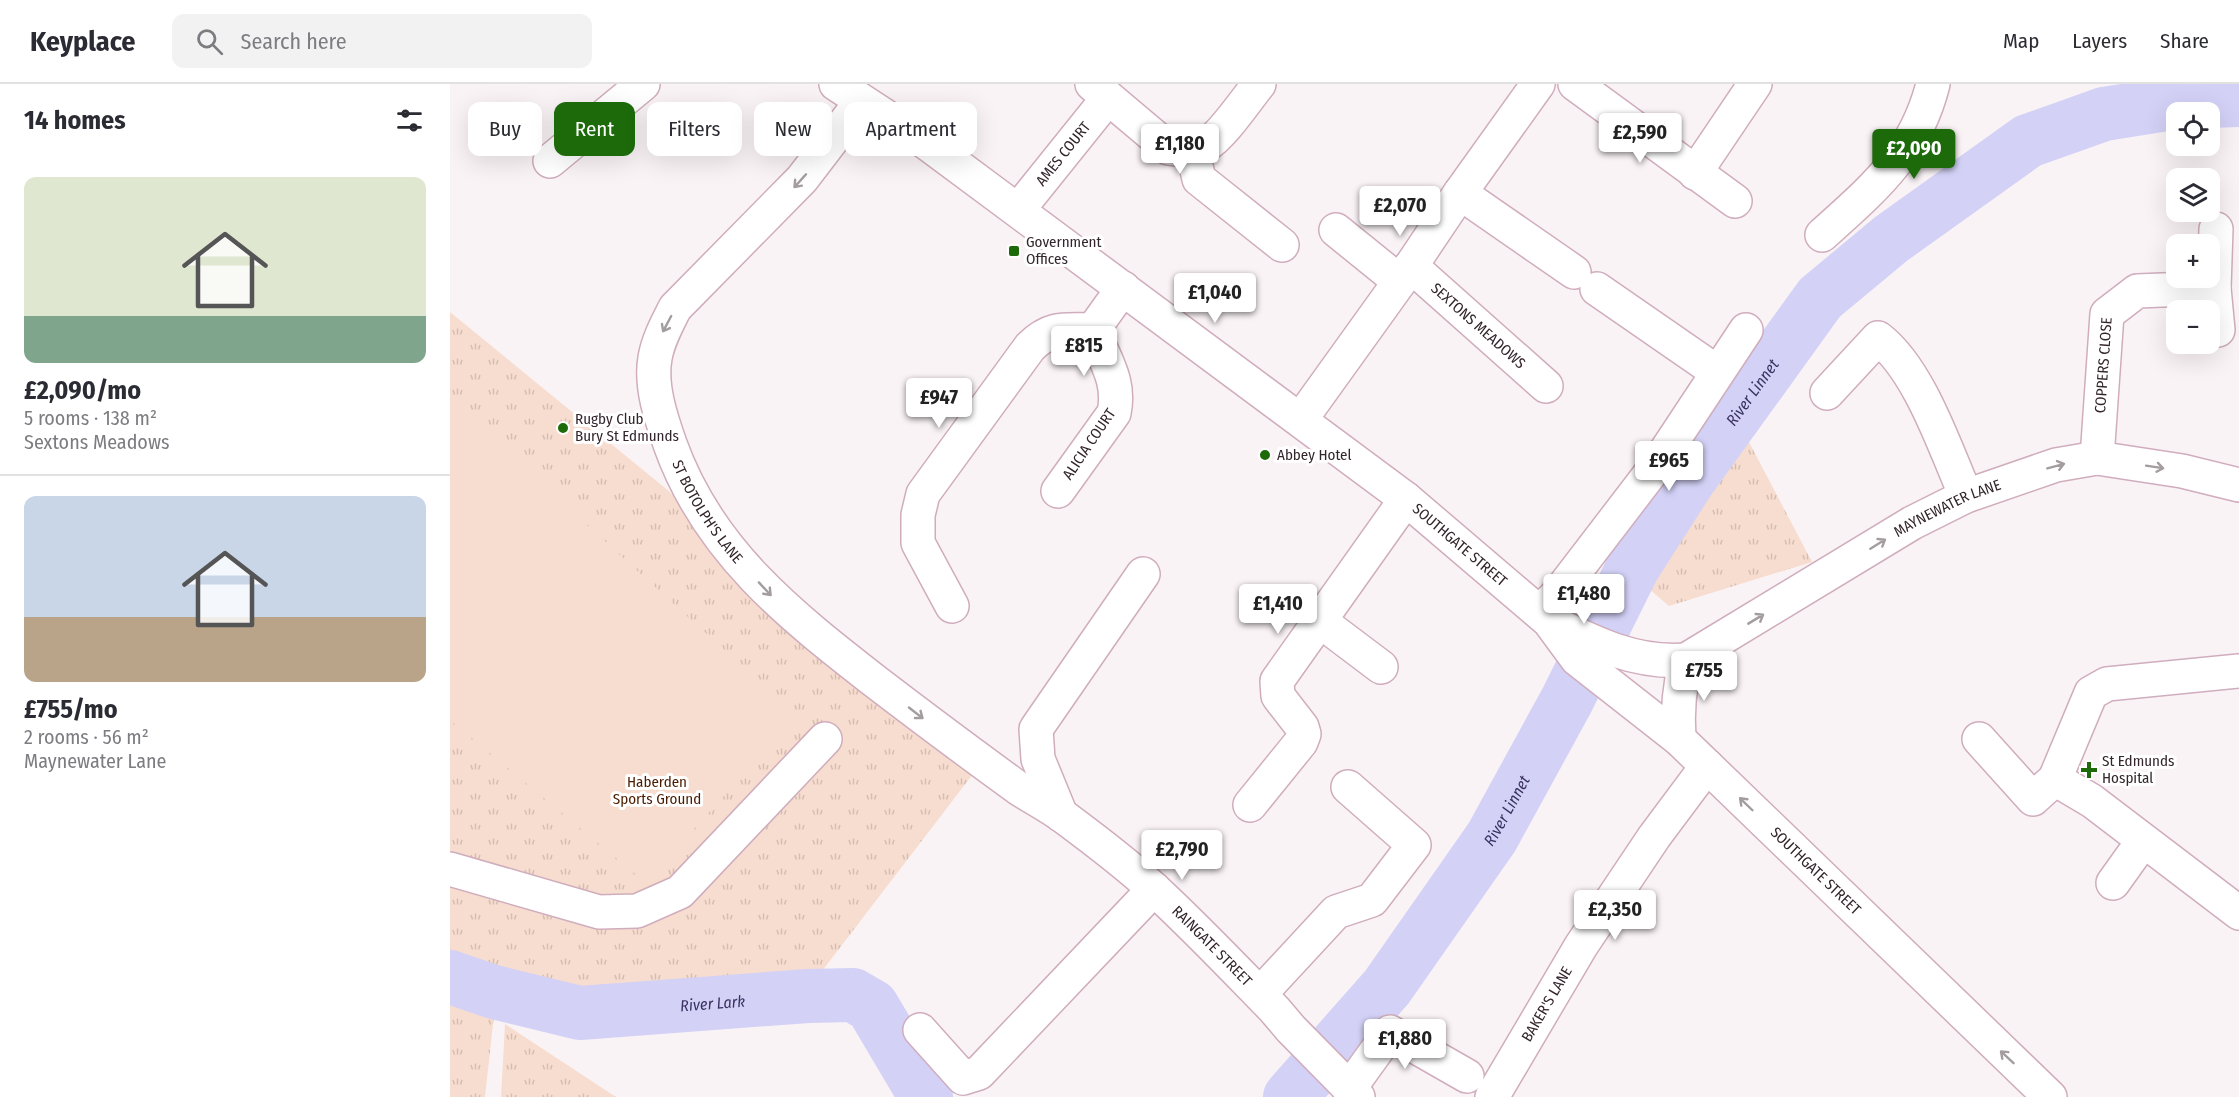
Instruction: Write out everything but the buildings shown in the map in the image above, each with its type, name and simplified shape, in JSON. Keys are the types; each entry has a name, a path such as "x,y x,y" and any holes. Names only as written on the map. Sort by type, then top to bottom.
{"street":[{"path":"550,161 643,84"},
{"path":"1259,84 1214,139 1204,146 1192,149 1200,179 1282,245"},
{"path":"1301,419 1538,84"},
{"path":"1575,84 1735,201"},
{"path":"1695,173 1755,84"},
{"path":"1822,235 1883,180 1914,137 1933,84"},
{"name":"AMES COURT","path":"1018,210 1100,91 1168,148 1192,149"},
{"name":"SOUTHGATE STREET","path":"849,93 928,144 1406,499 1591,654 2050,1097"},
{"name":"ST BOTOLPH'S LANE","path":"849,93 802,179 675,308 662,333 655,359 656,388 662,420 675,458 698,506 719,539 769,593 811,632 954,742 1023,791"},
{"path":"1460,193 1717,372"},
{"path":"2216,229 2216,234"},
{"name":"SEXTONS MEADOWS","path":"1336,230 1405,273 1546,386"},
{"path":"952,606 918,543 918,515 923,494 1030,347 1042,335 1059,330 1093,330 1123,288"},
{"path":"2214,288 2215,300"},
{"name":"COPPERS CLOSE","path":"2097,458 2107,314 2137,291 2214,288"},
{"name":"ALICIA COURT","path":"1058,491 1114,413 1117,398 1115,380 1093,330"},
{"path":"1544,616 1558,594 1656,466 1746,330"},
{"path":"1827,393 1878,338 1884,342 1915,380 1966,496"},
{"name":"MAYNEWATER LANE","path":"1591,654 1665,662 1686,660 1912,523 1966,496 2056,465 2097,458 2182,471 2239,485"},
{"path":"1250,805 1304,734 1302,727 1278,696 1277,681 1406,499"},
{"path":"1061,815 1038,759 1036,729 1143,574"},
{"path":"1320,621 1381,667"},
{"path":"1679,739 1677,712 1679,689 1686,660"},
{"path":"1979,739 2033,799 2055,779 2091,693 2107,684 2239,671"},
{"path":"450,869 599,912 637,911 680,892 825,739"},
{"name":"BAKER'S LANE","path":"1492,1097 1581,946 1654,837 1707,766"},
{"path":"2055,779 2092,801 2239,913"},
{"path":"1260,994 1335,912 1372,900 1414,845 1348,787"},
{"name":"RAINGATE STREET","path":"1023,791 1061,815 1154,889 1260,994 1350,1089"},
{"path":"2113,883 2143,840"},
{"path":"920,1030 963,1078 979,1073 1154,889"},
{"path":"1350,1089 1390,1032 1467,1076"}],"green space":[{"name":"Haberden Sports Ground","path":"450,312 670,492 774,618 973,774 806,992 575,1001 450,962"},
{"path":"456,406 796,715 646,883 450,720 450,414"},
{"path":"1739,423 1812,562 1669,606 1635,577 1689,488"},
{"path":"450,989 495,1006 485,1097 450,1097"},
{"path":"505,1024 616,1097 501,1097"}],"waterway":[{"name":"River Linnet","path":"1290,1097 1387,987 1492,837 1567,700 1633,567 1688,481 1820,298 1891,239 2028,141 2104,114 2179,102 2239,100"},
{"name":"River Lark","path":"450,977 494,992 580,1013 808,996 853,995 872,1006 926,1097"}],"place":[{"name":"Government Offices","path":"1014,251"},
{"name":"Rugby Club Bury St Edmunds","path":"563,428"},
{"name":"Abbey Hotel","path":"1265,455"},
{"name":"St Edmunds Hospital","path":"2089,770"}]}
